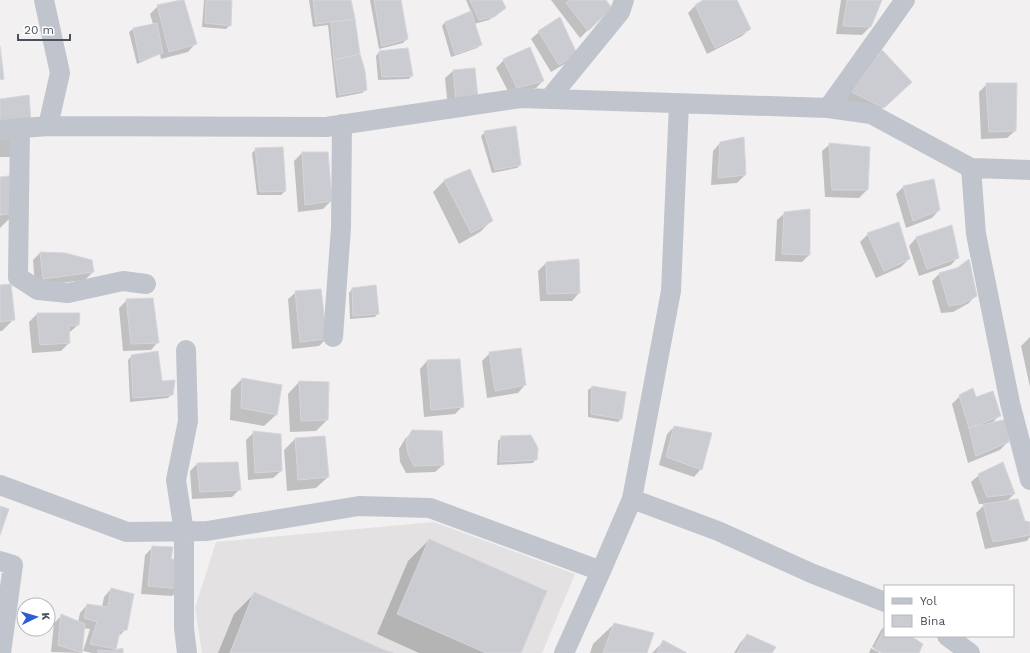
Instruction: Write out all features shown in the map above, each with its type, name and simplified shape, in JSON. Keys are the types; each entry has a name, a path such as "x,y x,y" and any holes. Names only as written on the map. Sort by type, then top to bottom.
{"street":[{"path":"44,0 60,73 48,126"},
{"path":"549,99 620,12 624,0"},
{"path":"828,108 905,0"},
{"path":"0,130 48,126 326,127 521,98 828,108 870,114 971,168 1030,170"},
{"path":"564,653 632,499 671,291 679,103"},
{"path":"333,337 340,228 342,124"},
{"path":"20,128 18,277 38,290 68,293 123,281 146,284"},
{"path":"971,168 976,234 1010,403 1030,480"},
{"path":"186,350 188,420 176,480 184,532 184,628 187,653"},
{"path":"0,485 127,532 207,531 358,506 430,508 601,571"},
{"path":"632,499 718,531 811,573 884,602"},
{"path":"0,560 13,565 2,653"},
{"path":"948,637 970,653"}],"shaded area":[{"path":"434,522 575,574 542,653 202,653 195,608 216,542"}],"building":[{"path":"184,0 197,44 169,52 157,5"},
{"path":"206,0 232,0 231,26 205,23"},
{"path":"313,0 351,0 355,19 316,24"},
{"path":"374,0 401,0 408,39 382,46"},
{"path":"470,0 502,0 506,8 494,17 479,20"},
{"path":"570,0 606,0 612,8 588,31 566,3"},
{"path":"703,0 737,0 751,29 715,48 695,5"},
{"path":"847,0 882,0 871,27 843,26"},
{"path":"471,11 482,45 455,54 445,22"},
{"path":"560,17 577,54 559,65 538,31"},
{"path":"355,19 360,54 334,60 331,22"},
{"path":"157,23 163,53 140,61 133,28"},
{"path":"0,46 4,79 0,80"},
{"path":"530,47 544,81 517,88 503,59"},
{"path":"408,48 413,76 382,77 379,51"},
{"path":"882,50 912,82 884,108 852,92"},
{"path":"360,54 365,71 367,90 339,95 334,60"},
{"path":"475,68 478,99 456,101 453,70"},
{"path":"986,83 1017,83 1016,131 989,132"},
{"path":"29,95 32,136 0,138 0,99"},
{"path":"516,126 521,165 495,170 484,131"},
{"path":"744,137 746,175 718,178 720,142"},
{"path":"829,143 870,147 868,190 832,190"},
{"path":"283,147 286,191 260,192 255,148"},
{"path":"302,152 328,152 332,201 305,205"},
{"path":"470,169 493,221 471,233 444,180"},
{"path":"17,175 16,213 0,215 0,177"},
{"path":"934,179 940,210 913,221 903,186"},
{"path":"810,209 810,255 782,254 784,212"},
{"path":"899,222 910,259 884,271 867,233"},
{"path":"952,225 959,258 927,269 916,237"},
{"path":"40,252 65,253 92,260 94,272 43,279"},
{"path":"579,259 580,293 547,294 546,262"},
{"path":"969,259 977,296 962,304 949,306 939,273 957,268"},
{"path":"11,284 15,320 0,322 0,285"},
{"path":"376,285 379,314 353,316 352,288"},
{"path":"321,289 327,339 300,342 295,291"},
{"path":"153,298 159,343 131,344 126,299"},
{"path":"37,313 80,313 79,325 69,326 70,343 40,345"},
{"path":"521,348 526,385 495,391 489,352"},
{"path":"158,351 162,381 175,380 173,395 133,398 131,355"},
{"path":"460,359 464,407 431,410 427,360"},
{"path":"242,378 282,385 277,415 241,408"},
{"path":"299,381 329,382 328,420 301,421"},
{"path":"592,386 626,392 622,419 591,414"},
{"path":"973,388 976,397 993,391 1001,416 969,428 959,395"},
{"path":"1007,419 1009,442 976,456 969,428"},
{"path":"674,426 712,433 702,470 666,457"},
{"path":"412,430 442,431 444,465 414,466 408,454 406,441"},
{"path":"253,431 281,434 282,471 255,473"},
{"path":"531,435 538,448 537,460 500,462 501,436"},
{"path":"325,436 329,477 298,480 295,438"},
{"path":"238,462 241,490 200,492 197,463"},
{"path":"1003,462 1015,494 987,497 978,474"},
{"path":"1018,499 1025,521 1030,522 1030,535 993,542 983,504"},
{"path":"0,506 9,509 0,535"},
{"path":"429,539 547,591 521,653 486,653 397,614"},
{"path":"152,546 173,547 171,559 182,560 181,589 148,586"},
{"path":"111,588 134,594 127,630 120,631 116,649 90,644 97,622 84,618 87,604 108,607"},
{"path":"254,592 384,650 394,653 230,653"},
{"path":"61,614 85,624 82,653 58,645"},
{"path":"614,623 654,633 647,653 603,653"},
{"path":"884,630 884,637 912,637 923,644 919,653 882,653 874,649"},
{"path":"747,634 776,647 772,653 737,653"},
{"path":"663,640 687,653 657,653"},
{"path":"123,648 123,653 98,653 98,650 111,651"}]}
